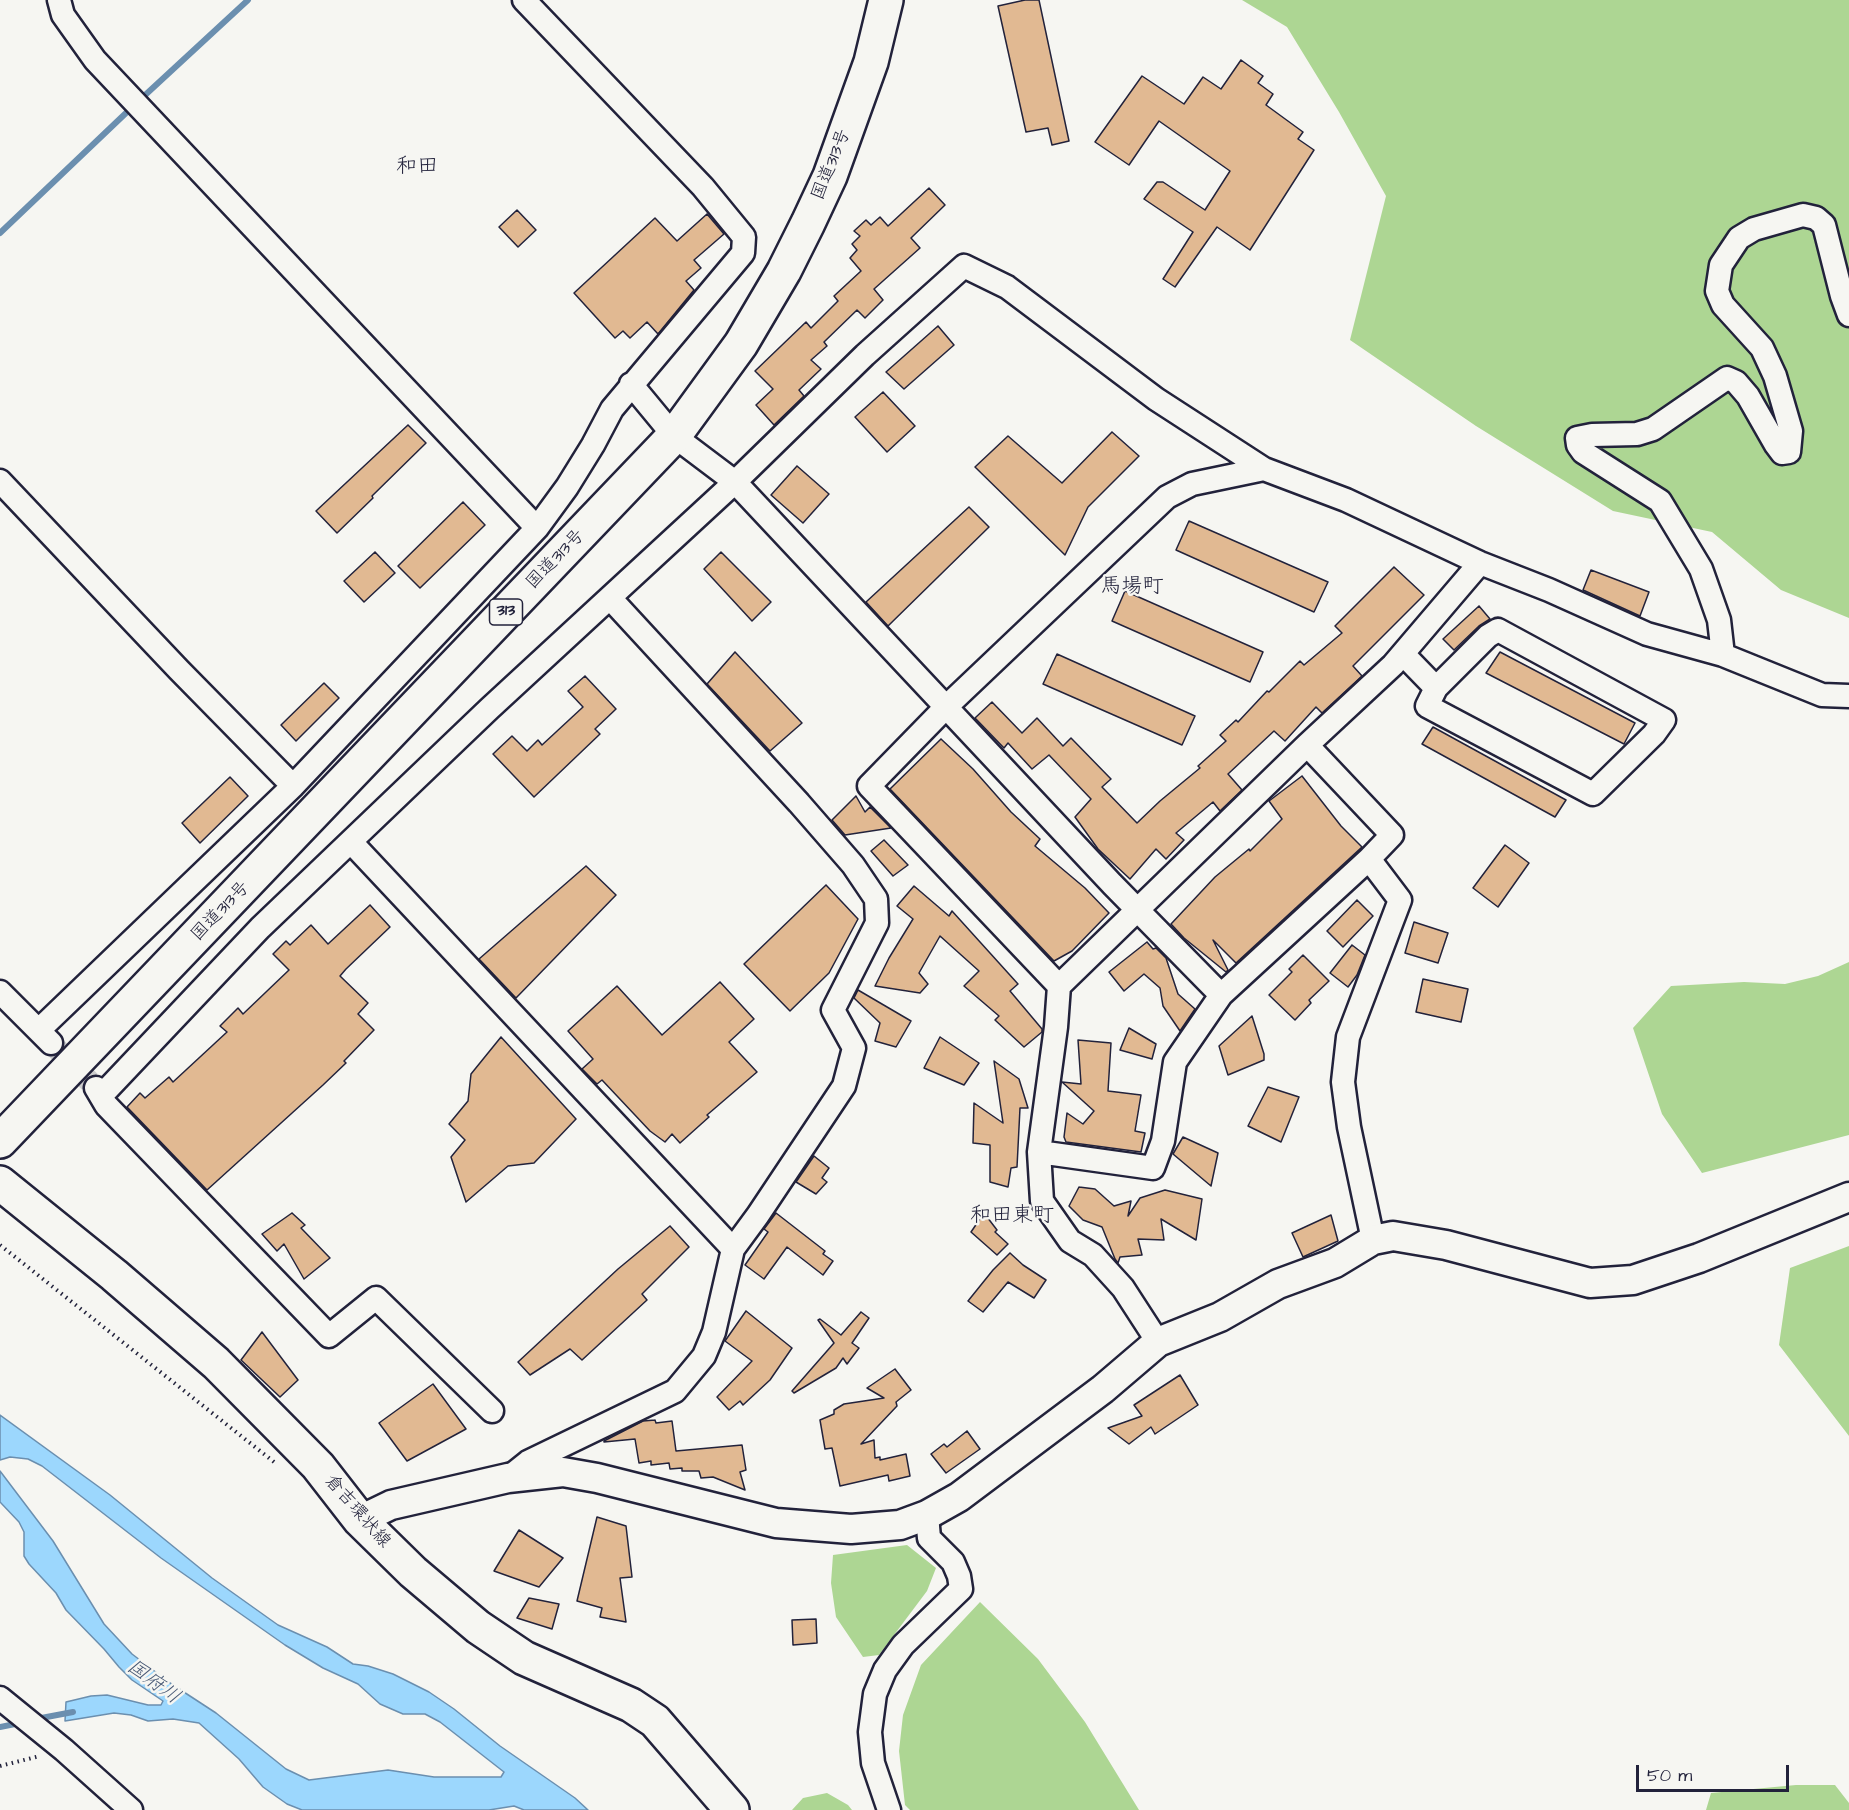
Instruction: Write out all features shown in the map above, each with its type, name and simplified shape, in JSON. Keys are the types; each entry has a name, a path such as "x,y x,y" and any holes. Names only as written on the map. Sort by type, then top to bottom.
{"main road":[{"name":"国道313号","path":"0,1141 674,436 741,344 784,271 808,223 830,176 871,62 886,0"},
{"name":"倉吉環状線","path":"0,1183 114,1275 216,1363 318,1466 360,1520 413,1572 478,1627 524,1658 631,1705 654,1721 732,1810"}],"street":[{"path":"59,0 63,15 95,60 537,528"},
{"path":"0,992 45,1037 293,786 537,528 567,487 612,410 631,384 743,253 744,237 703,187 524,0"},
{"path":"1723,655 1719,620 1701,570 1660,501 1583,452 1578,445 1578,438 1592,435 1637,434 1653,429 1727,378 1736,382 1748,396 1776,446 1782,453 1789,452 1791,431 1775,376 1762,348 1723,305 1717,291 1722,265 1739,237 1754,229 1803,215 1816,218 1824,225 1849,315"},
{"path":"492,1411 376,1298 329,1336 106,1105 98,1092 260,928 489,709 964,266 1007,287 1156,399 1264,470 1355,504 1480,563 1549,590 1647,634 1723,655 1822,695 1849,696"},
{"path":"631,384 674,436 735,482 1221,995"},
{"path":"1059,986 869,786 947,706 1167,497 1192,484 1264,470"},
{"path":"0,481 179,670 293,786"},
{"path":"1158,1342 1123,1288 1093,1255 1070,1241 1041,1201 1039,1152 1056,1027 1059,986 1307,745 1393,666 1480,563"},
{"path":"508,1478 528,1462 675,1391 704,1356 714,1332 733,1249 844,1086 854,1048 833,1010 877,923 876,899 853,865 799,802 610,598"},
{"path":"1498,630 1664,720 1654,734 1593,794 1427,706 1437,688 1488,636 1498,630"},
{"path":"1402,654 1437,688"},
{"path":"1039,1152 1153,1168 1163,1141 1175,1062 1221,995 1369,859 1392,835 1307,745"},
{"path":"351,842 733,1249"},
{"path":"1369,859 1400,900 1348,1037 1343,1082 1349,1127 1373,1240"},
{"path":"360,1520 392,1505 508,1478 564,1472 597,1478 776,1523 850,1529 900,1526 927,1515 959,1497 1103,1389 1158,1342 1220,1317 1278,1284 1335,1263 1373,1240 1393,1236 1446,1245 1590,1283 1633,1280 1699,1258 1849,1197"},
{"path":"890,1810 873,1763 870,1732 875,1694 885,1670 903,1645 961,1589 953,1562 929,1538 927,1515"},
{"path":"6,1704 64,1750 131,1810"}],"path":[{"path":"0,1245 85,1310 275,1463"},
{"path":"0,1766 64,1750"}],"green space":[{"path":"1242,0 1849,0 1849,618 1781,590 1712,532 1613,511 1476,426 1350,340 1386,196 1339,112 1287,27"},
{"path":"1849,962 1849,1135 1702,1173 1662,1114 1633,1028 1671,986 1744,982 1785,984 1818,976"},
{"path":"1849,1246 1849,1436 1779,1345 1790,1268"},
{"path":"907,1545 936,1568 927,1591 879,1655 863,1657 836,1617 831,1583 833,1555"},
{"path":"980,1602 1038,1659 1085,1722 1139,1810 910,1810 905,1805 899,1751 903,1715 921,1665"},
{"path":"1796,1785 1835,1785 1849,1803 1849,1810 1706,1810 1711,1793"},
{"path":"827,1793 848,1805 852,1810 792,1810 803,1798"}],"water":[{"name":"国府川","path":"0,1415 110,1495 212,1578 278,1625 327,1647 353,1664 393,1674 429,1692 500,1746 575,1798 588,1810 524,1810 514,1806 489,1810 302,1810 287,1804 263,1787 239,1759 199,1723 173,1719 148,1721 131,1715 114,1713 65,1721 66,1702 91,1696 107,1695 148,1705 161,1705 163,1701 132,1680 119,1667 66,1610 56,1593 29,1564 24,1556 24,1532 19,1522 0,1502 0,1471 53,1541 104,1624 132,1654 170,1683 216,1713 286,1769 309,1780 388,1770 434,1777 501,1777 504,1772 440,1722 425,1714 403,1714 380,1704 358,1684 323,1668 285,1645 161,1558 42,1466 28,1459 10,1457 0,1460"}],"building":[{"path":"1025,0 1039,0 1069,141 1052,145 1048,128 1026,132 998,6"},
{"path":"1241,60 1263,76 1258,83 1273,94 1266,105 1303,132 1298,139 1314,150 1250,250 1217,227 1175,287 1163,279 1193,232 1144,199 1157,182 1163,182 1205,210 1230,171 1159,121 1129,165 1095,142 1142,76 1184,104 1203,77 1221,89"},
{"path":"929,188 945,205 911,238 920,248 874,289 883,300 865,318 857,310 824,342 827,346 811,360 821,369 799,390 804,396 774,425 756,405 773,389 755,371 806,322 811,328 838,301 834,296 861,271 850,258 857,250 852,244 860,236 854,231 866,220 871,225 880,217 888,226"},
{"path":"517,210 536,230 518,247 499,227"},
{"path":"707,214 724,234 694,260 701,268 686,281 694,290 658,334 647,322 630,338 623,331 615,338 574,293 655,218 677,241"},
{"path":"938,326 954,345 904,389 886,372"},
{"path":"883,392 915,426 887,452 855,417"},
{"path":"408,425 426,443 337,533 316,511"},
{"path":"1112,432 1139,456 1088,507 1065,555 975,467 1008,436 1062,483"},
{"path":"797,466 829,494 803,523 771,495"},
{"path":"463,502 485,525 420,588 398,566"},
{"path":"969,507 989,527 888,626 866,602"},
{"path":"1189,521 1328,582 1314,612 1176,550"},
{"path":"375,552 395,573 364,602 344,581"},
{"path":"721,552 771,602 752,621 704,569"},
{"path":"1394,567 1424,595 1353,666 1362,676 1322,713 1316,707 1285,741 1274,731 1228,774 1242,790 1220,811 1213,802 1176,833 1184,840 1166,859 1156,849 1130,879 1098,849 1075,817 1091,799 1049,755 1032,769 1008,743 1004,748 975,718 992,702 1022,733 1037,718 1063,746 1071,738 1111,779 1102,787 1137,823 1200,768 1198,766 1226,741 1220,735 1236,720 1238,722 1267,691 1269,692 1300,661 1304,665 1342,633 1335,626"},
{"path":"1591,570 1649,592 1640,616 1583,590"},
{"path":"1125,591 1263,652 1250,682 1112,621"},
{"path":"1479,606 1490,619 1479,626 1454,650 1443,639"},
{"path":"735,652 802,723 770,751 707,684"},
{"path":"1500,652 1635,723 1624,744 1486,673"},
{"path":"1057,654 1195,716 1182,745 1043,684"},
{"path":"585,676 616,709 595,729 600,734 534,797 493,754 512,736 527,751 538,740 542,745 583,707 568,691"},
{"path":"324,683 339,698 296,741 281,725"},
{"path":"1433,727 1566,800 1555,817 1422,744"},
{"path":"941,739 1040,839 1035,846 1085,888 1109,913 1072,951 1054,961 890,789"},
{"path":"1302,776 1341,826 1362,847 1236,963 1213,940 1228,970 1226,972 1184,938 1171,924 1215,877 1249,849 1250,851 1282,819 1269,801"},
{"path":"230,777 248,796 200,843 182,823"},
{"path":"856,796 865,812 870,807 891,828 845,835 832,820"},
{"path":"884,840 908,865 893,876 871,851"},
{"path":"1505,845 1529,863 1498,907 1473,888"},
{"path":"586,866 616,895 516,998 479,959"},
{"path":"826,885 858,919 829,973 790,1011 744,964"},
{"path":"914,886 949,916 952,911 1018,984 1010,991 1042,1029 1042,1032 1024,1047 995,1020 999,1016 964,986 979,971 940,936 919,973 928,984 920,993 875,986 913,919 897,906"},
{"path":"1357,900 1373,916 1343,947 1327,931"},
{"path":"370,905 390,927 340,976 368,1003 358,1014 374,1030 344,1061 346,1063 207,1190 127,1107 140,1093 145,1098 169,1077 173,1082 227,1032 220,1026 238,1008 243,1014 289,970 273,954 286,941 290,945 311,925 328,944"},
{"path":"1414,922 1448,933 1438,963 1405,953"},
{"path":"1147,942 1166,958 1178,994 1195,1009 1180,1031 1163,1006 1160,988 1144,974 1124,991 1109,972"},
{"path":"1352,945 1365,955 1357,975 1348,987 1330,973"},
{"path":"1303,955 1329,981 1309,1000 1311,1003 1295,1020 1269,995 1292,972 1289,969"},
{"path":"1423,979 1468,989 1461,1022 1416,1012"},
{"path":"720,982 754,1019 729,1042 757,1072 707,1115 709,1117 680,1143 672,1134 665,1142 650,1131 602,1080 597,1084 582,1069 593,1059 568,1031 617,986 662,1035"},
{"path":"858,990 911,1021 896,1047 875,1041 880,1023 854,998"},
{"path":"1252,1016 1264,1060 1228,1075 1219,1046"},
{"path":"1129,1028 1156,1044 1152,1059 1120,1050"},
{"path":"501,1037 576,1119 534,1163 508,1166 466,1202 451,1157 465,1140 449,1124 468,1101 471,1074"},
{"path":"940,1037 979,1063 964,1085 924,1068"},
{"path":"1078,1040 1111,1043 1108,1091 1141,1095 1135,1131 1145,1133 1141,1152 1066,1142 1064,1137 1067,1113 1083,1124 1094,1111 1062,1082 1081,1084"},
{"path":"994,1061 1019,1079 1028,1108 1020,1108 1017,1167 1011,1168 1008,1187 990,1182 990,1145 973,1143 974,1103 1003,1123"},
{"path":"1268,1087 1299,1097 1281,1142 1248,1126"},
{"path":"1183,1137 1218,1153 1211,1186 1173,1154"},
{"path":"814,1156 829,1168 822,1178 827,1182 816,1194 796,1182"},
{"path":"1079,1187 1095,1189 1114,1206 1131,1201 1128,1216 1140,1198 1165,1190 1202,1199 1196,1240 1161,1219 1164,1240 1138,1239 1142,1255 1120,1257 1118,1263 1102,1227 1083,1220 1069,1206"},
{"path":"292,1213 305,1225 301,1228 330,1258 304,1279 284,1244 277,1251 262,1234"},
{"path":"776,1213 825,1251 823,1254 833,1261 823,1275 787,1247 764,1279 745,1265 768,1232 764,1229"},
{"path":"984,1213 997,1230 995,1232 1008,1244 997,1255 971,1232"},
{"path":"1331,1215 1338,1241 1303,1257 1292,1233"},
{"path":"670,1226 689,1247 642,1294 647,1300 582,1360 570,1349 530,1375 518,1362 618,1269"},
{"path":"1010,1253 1023,1265 1046,1280 1034,1298 1008,1282 983,1312 968,1301"},
{"path":"746,1311 792,1348 770,1380 743,1405 740,1401 729,1410 717,1397 752,1361 725,1341"},
{"path":"861,1312 869,1318 852,1343 859,1348 847,1364 843,1358 836,1368 794,1393 792,1391 834,1343 818,1320 820,1319 841,1335"},
{"path":"262,1332 298,1380 280,1397 241,1360"},
{"path":"895,1369 911,1390 896,1402 897,1406 861,1444 874,1440 875,1458 880,1457 880,1460 906,1454 910,1476 889,1481 888,1475 840,1486 832,1448 825,1449 820,1420 834,1414 834,1410 844,1404 884,1398 867,1388"},
{"path":"1180,1375 1198,1405 1155,1434 1151,1427 1129,1444 1108,1428 1142,1416 1134,1405"},
{"path":"433,1384 466,1429 407,1461 379,1423"},
{"path":"655,1420 656,1423 672,1421 676,1451 742,1445 746,1470 740,1472 745,1490 713,1477 701,1478 699,1471 682,1471 682,1468 670,1469 669,1463 651,1465 651,1461 639,1463 635,1439 604,1442 643,1421"},
{"path":"967,1431 980,1449 946,1473 931,1454 944,1444 947,1447"},
{"path":"597,1517 626,1526 632,1577 620,1578 626,1622 600,1617 602,1608 577,1601"},
{"path":"519,1530 563,1558 539,1587 494,1571"},
{"path":"529,1598 559,1604 552,1629 517,1618"},
{"path":"816,1619 817,1643 793,1645 792,1620"}],"waterway":[{"path":"143,97 248,0"},
{"path":"0,233 126,113"},
{"path":"36,1719 73,1712"},
{"path":"0,1727 20,1723"}],"tunnel":[{"path":"51,1043 96,1088"}],"district":[{"name":"和田","path":"417,168"},
{"name":"馬場町","path":"1132,588"},
{"name":"和田東町","path":"1012,1217"}]}
